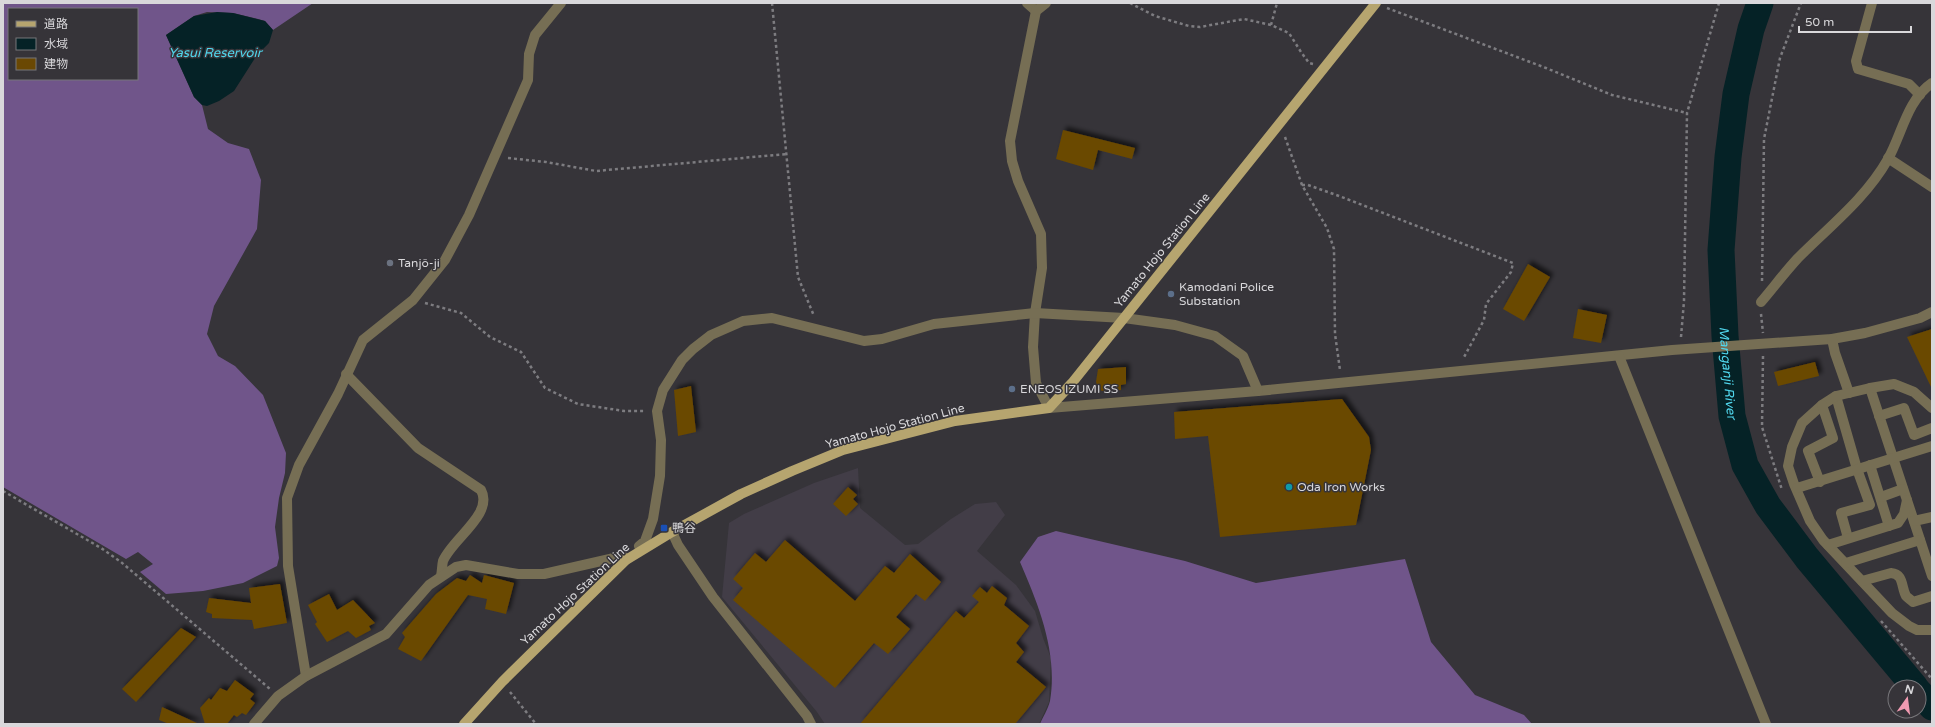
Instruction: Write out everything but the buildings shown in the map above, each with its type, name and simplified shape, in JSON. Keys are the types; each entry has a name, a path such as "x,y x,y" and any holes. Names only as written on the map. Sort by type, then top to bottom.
{"main road":[{"name":"Yamato Hojo Station Line","path":"464,724 502,682 626,560 740,494 792,470 843,450 956,421 1048,408 1072,383 1375,4"}],"street":[{"path":"306,676 288,566 287,498 299,465 338,394 363,340 413,300 445,260 469,215 493,156 528,80 529,54 535,35 561,3"},
{"path":"1027,3 1036,11"},
{"path":"1046,3 1036,11 1010,141 1012,161 1018,181 1041,234 1042,268 1035,313 1033,347 1036,383 1048,408 1258,391 1751,343 1764,344 1832,339 1865,333 1920,318 1932,312"},
{"path":"1872,3 1856,61 1858,69 1909,84 1920,95"},
{"path":"1761,302 1797,259 1869,187 1888,158 1913,104 1925,88 1932,83"},
{"path":"1888,158 1932,187"},
{"path":"641,550 639,546 645,541 653,520 660,476 661,440 657,411 663,390 674,371 693,349 712,335 742,321 772,318 859,341 873,341 934,324 1035,313 1124,318 1174,325 1215,336 1243,356 1258,391"},
{"path":"1832,339 1835,353 1849,393"},
{"path":"1619,356 1766,724"},
{"path":"346,374 418,448 481,490 485,496 485,503 482,512 463,533 443,561 441,576"},
{"path":"1932,408 1914,392 1894,384 1836,396 1822,405 1802,423 1792,447 1788,466 1810,521 1828,545 1892,613 1909,626 1918,630 1932,630"},
{"path":"1870,388 1932,576"},
{"path":"1836,396 1857,469 1870,505 1841,513 1848,538"},
{"path":"1820,482 1808,451 1834,438 1822,405"},
{"path":"1879,416 1904,408 1914,435 1932,428"},
{"path":"1797,488 1932,446"},
{"path":"1870,465 1889,526"},
{"path":"1880,497 1903,490"},
{"path":"1828,545 1898,523 1904,514 1907,500"},
{"path":"1914,521 1932,517"},
{"path":"672,532 678,545 713,597 807,716 811,724"},
{"path":"1846,563 1920,540"},
{"path":"254,724 278,696 306,676 386,634 429,585 456,567 466,565 518,574 544,574 623,556 626,560"},
{"path":"1862,581 1896,573 1901,578 1907,597 1913,602 1932,596"}],"path":[{"path":"772,3 798,277 820,331"},
{"path":"1130,3 1155,16 1189,26 1200,27 1244,19 1271,25 1289,33 1309,63 1324,69"},
{"path":"1271,25 1277,3"},
{"path":"1680,350 1684,301 1687,114 1719,3"},
{"path":"1783,493 1762,427 1764,344 1761,302 1764,139 1780,58 1800,3"},
{"path":"1375,4 1546,68 1612,95 1687,114"},
{"path":"1278,126 1284,133 1302,185 1327,228 1334,249 1335,334 1342,383"},
{"path":"493,156 546,162 596,171 787,154"},
{"path":"1302,185 1308,185 1339,196 1513,263 1511,272 1486,304 1484,320 1461,362 1461,372"},
{"path":"413,300 461,313 490,337 521,352 545,388 578,404 624,411 657,411"},
{"path":"3,491 101,548 121,562 278,696"},
{"path":"1879,619 1932,679"},
{"path":"502,682 536,724"}],"shaded area":[{"path":"3,3 313,3 273,30 265,21 258,19 233,13 207,12 194,16 166,35 194,97 202,105 208,129 228,143 249,149 261,180 257,229 214,306 207,334 218,356 235,366 263,395 286,453 285,473 279,498 275,527 279,558 277,566 243,583 203,591 166,594 140,572 153,564 138,552 126,559 3,487"},
{"path":"858,468 860,508 905,545 918,544 951,519 975,504 996,502 1005,515 977,551 1016,585 1035,611 1051,658 1049,702 1039,724 825,724 817,712 722,597 729,523 744,514 814,483"},
{"path":"1056,531 1185,561 1256,583 1405,559 1431,642 1475,695 1524,715 1532,724 1040,724 1050,701 1052,683 1049,648 1040,613 1020,562 1038,537"}],"water":[{"name":"Yasui Reservoir","path":"217,12 233,13 265,21 273,30 269,43 257,55 234,91 219,101 207,106 202,105 194,97 166,35 194,16"}],"waterway":[{"name":"Manganji River","path":"1760,3 1751,29 1736,94 1728,157 1721,250 1725,336 1732,416 1745,465 1768,506 1807,558 1908,679"},
{"name":"Manganji River","path":"1927,701 1932,707"}],"place":[{"name":"Tanjō-ji","path":"390,263"},
{"name":"Kamodani Police Substation","path":"1171,294"},
{"name":"ENEOS IZUMI SS","path":"1012,389"},
{"name":"Oda Iron Works","path":"1289,487"},
{"name":"鴨谷","path":"664,528"}]}
